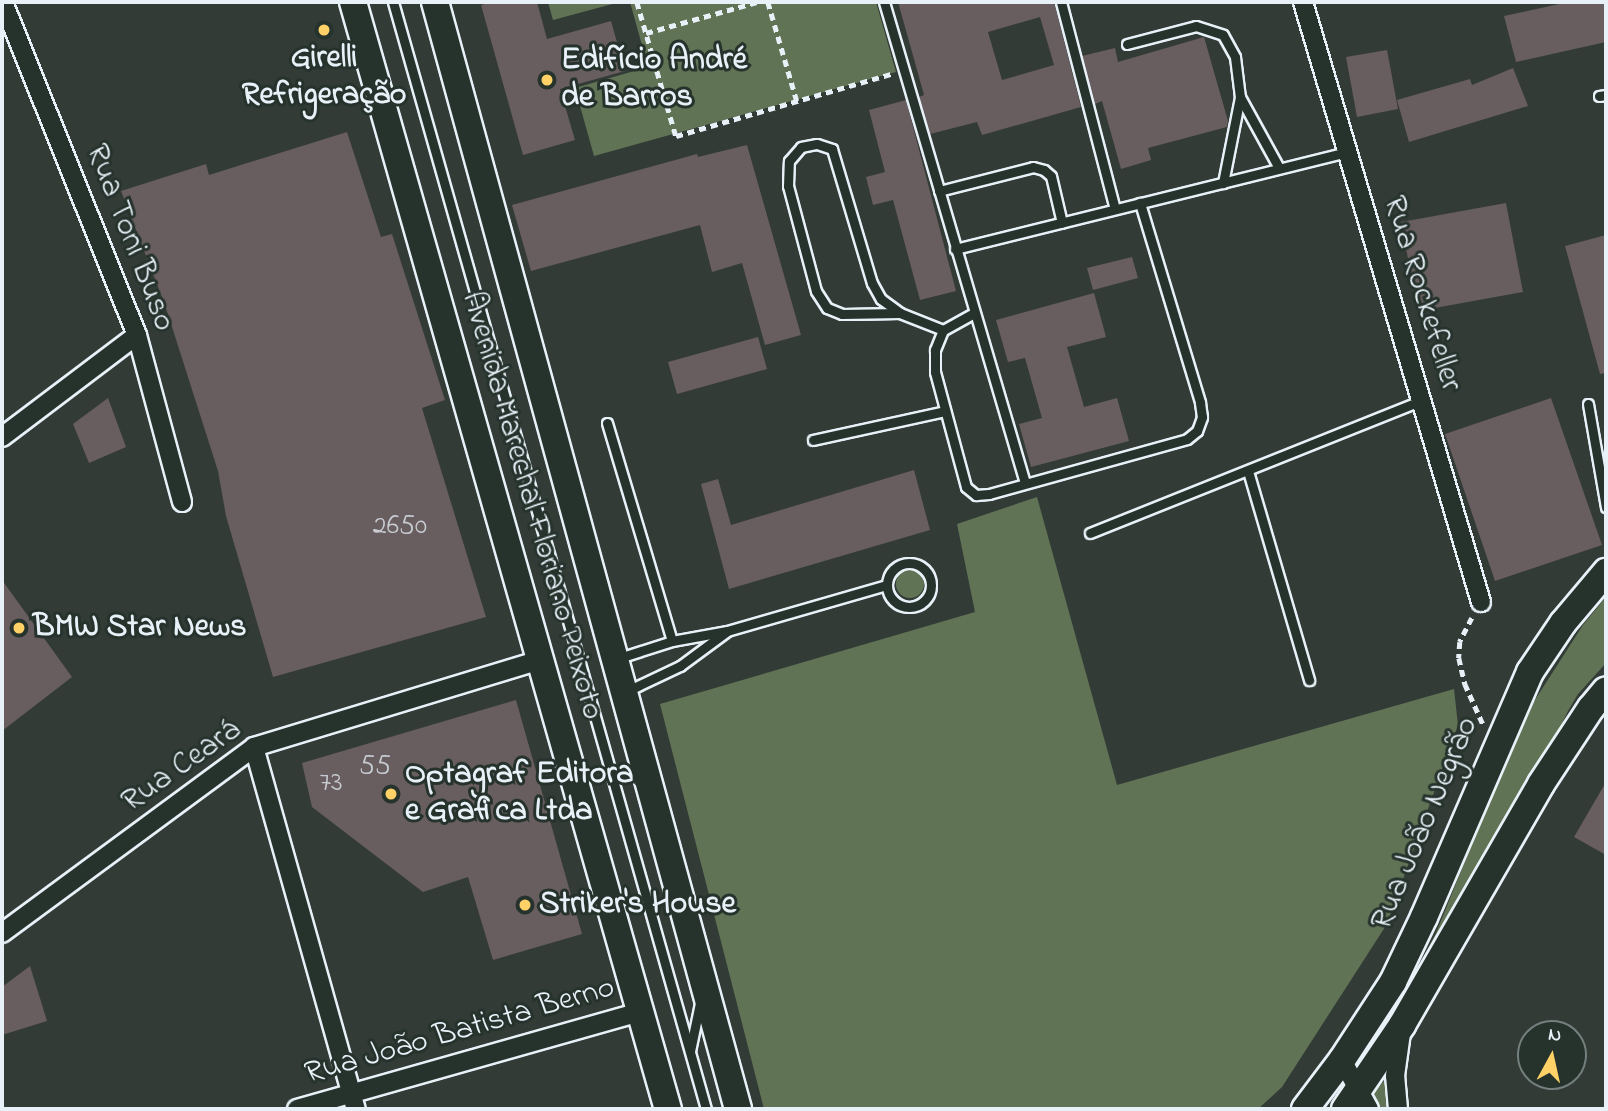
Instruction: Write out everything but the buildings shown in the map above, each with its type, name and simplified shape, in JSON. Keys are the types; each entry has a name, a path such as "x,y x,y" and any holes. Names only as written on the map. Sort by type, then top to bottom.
{"street":[{"name":"Rua Toni Buso","path":"3,2 137,335 182,502"},
{"name":"Avenida Marechal Floriano Peixoto","path":"353,2 668,1109"},
{"name":"Avenida Marechal Floriano Peixoto","path":"435,2 738,1109"},
{"name":"Rua Rockefeller","path":"1303,2 1481,602"},
{"path":"2,436 137,335"},
{"name":"Rua João Negrão","path":"1305,1109 1342,1060 1392,982 1424,918 1530,673 1563,623 1606,572"},
{"name":"Rua Ceará","path":"2,933 254,747 540,660"},
{"path":"1358,1103 1541,784 1591,708 1606,690"},
{"path":"254,747 354,1102"},
{"name":"Rua João Batista Berno","path":"297,1109 354,1102 640,1012"},
{"path":"1398,1109 1395,1076 1402,1025"},
{"path":"1342,1060 1358,1103"}],"lane":[{"path":"393,2 706,1109"},
{"path":"884,2 1025,483"},
{"path":"1061,2 1115,209"},
{"path":"1127,44 1196,26 1223,35 1235,57 1240,97 1223,183"},
{"path":"1240,97 1279,168"},
{"path":"900,313 842,314 827,308 816,292 788,186 789,161 801,147 817,144 832,149 872,283 881,299 900,313 943,330"},
{"path":"956,249 1348,152"},
{"path":"939,191 1033,167 1044,170 1051,176 1062,223"},
{"path":"974,313 943,330 935,350 935,372 967,486 976,495 989,494 1188,439 1197,431 1202,417 1200,402 1140,203"},
{"path":"1090,533 1422,401"},
{"path":"1588,404 1606,507"},
{"path":"813,440 946,411"},
{"path":"607,423 672,641"},
{"path":"1248,471 1309,680"},
{"path":"915,563 927,571 932,584 928,597 917,606 904,607 891,599 886,585 890,572 901,564 915,563"},
{"path":"615,660 672,641 727,631 886,585"},
{"path":"623,693 680,666 727,631"},
{"path":"690,1053 703,986"}],"path":[{"path":"637,2 676,136 904,71"},
{"path":"646,33 757,2"},
{"path":"768,2 797,101"},
{"path":"1481,602 1460,642 1459,658 1477,717 1497,744"}],"green space":[{"path":"548,2 620,2 553,20"},
{"path":"630,2 876,2 896,72 594,156 575,88 648,67"},
{"path":"1037,497 1117,785 1454,689 1458,725 1387,924 1282,1087 1258,1109 764,1109 660,704 975,612 957,524"},
{"path":"910,570 920,574 924,584 920,594 910,598 900,594 896,584 900,574"},
{"path":"1606,597 1606,663 1578,694 1549,750 1475,870 1415,985 1358,1067 1410,983 1436,933 1504,765 1533,703 1583,625"},
{"path":"1385,1080 1388,1109 1378,1109 1372,1095"}],"place":[{"name":"Girelli Refrigeração","path":"324,30"},
{"name":"Edifício André de Barros","path":"547,80"},
{"name":"BMW Star News","path":"19,628"},
{"name":"Optagraf Editora e Grafica Ltda","path":"391,794"},
{"name":"Striker's House","path":"525,905"}]}
